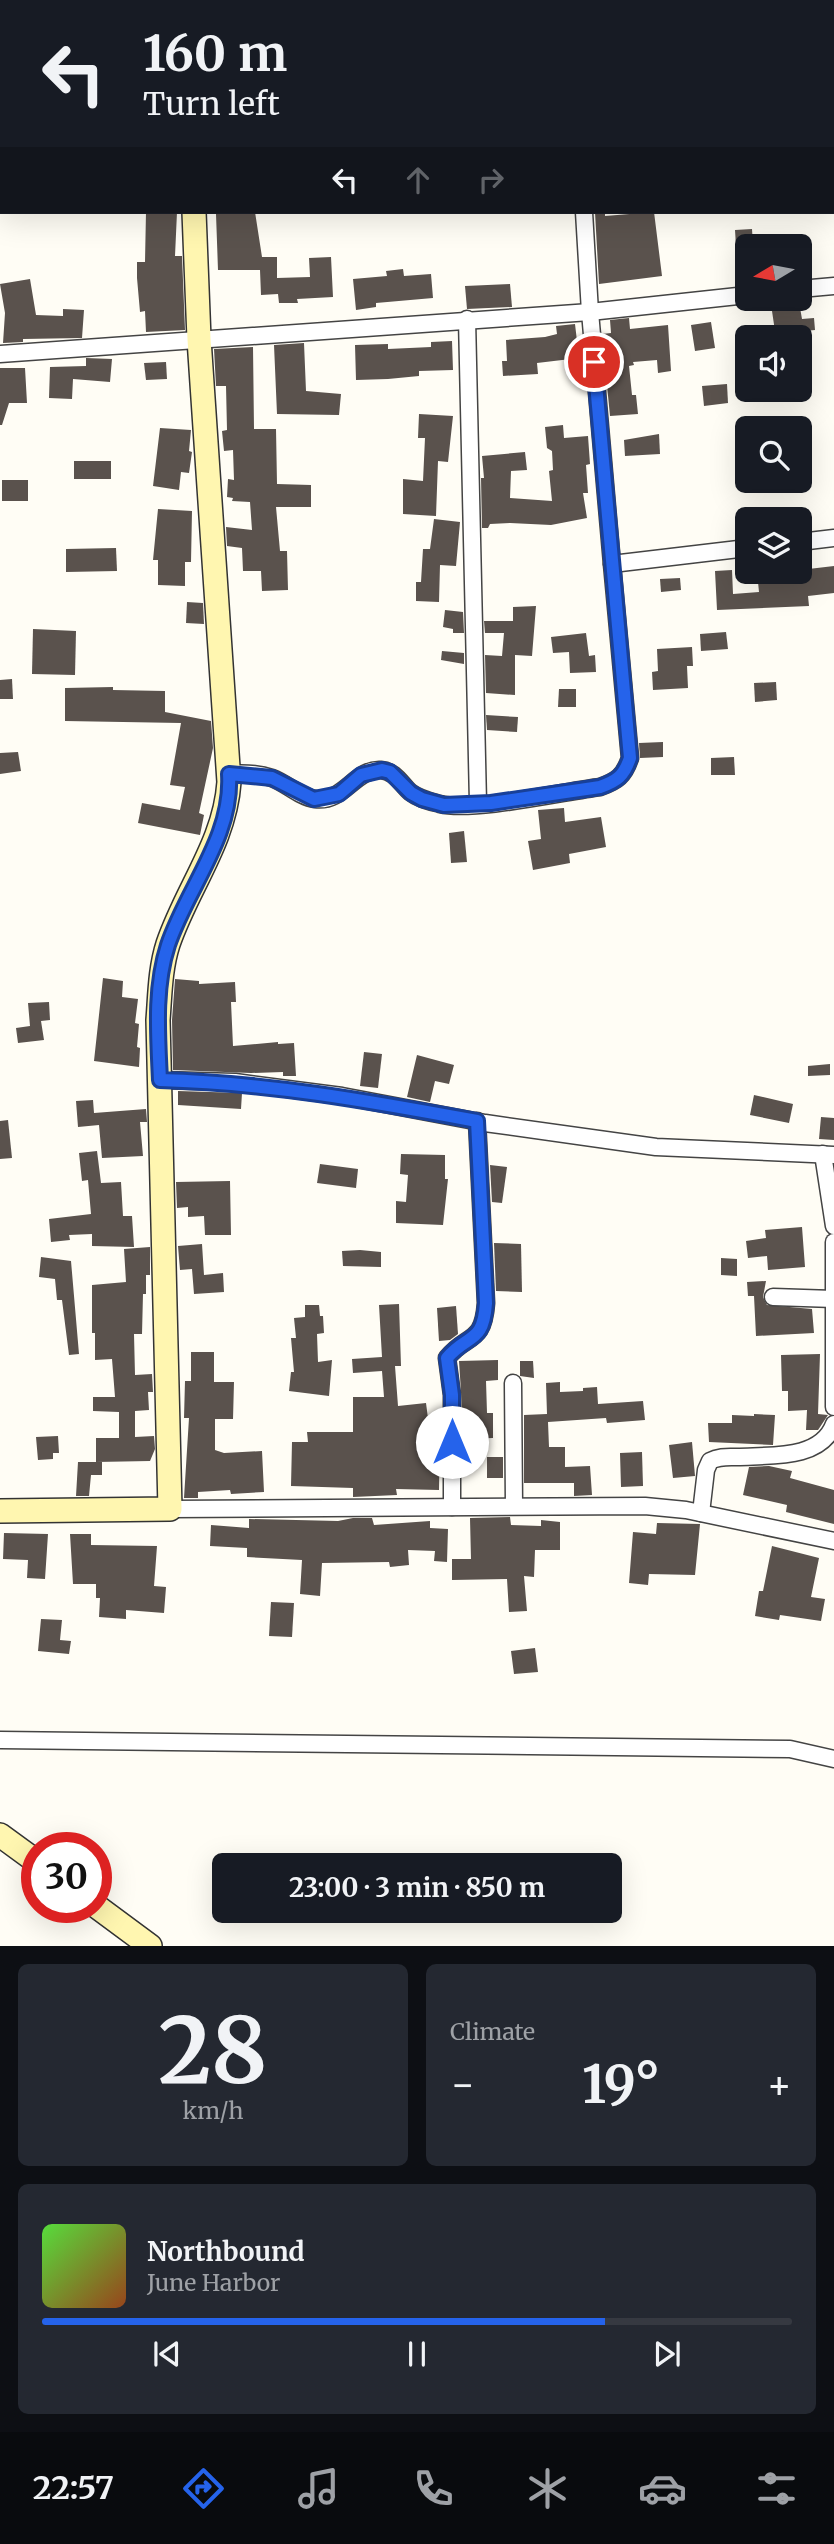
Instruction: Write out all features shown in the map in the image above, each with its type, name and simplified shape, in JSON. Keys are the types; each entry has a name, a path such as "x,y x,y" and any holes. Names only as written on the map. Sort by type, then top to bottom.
{"street":[{"path":"170,1510 158,1020 163,965 182,911 222,827 229,774 199,339 194,214"},
{"path":"229,774 272,778 314,799 339,794 361,775 382,770 390,772 411,793 444,805 600,787 616,782 626,773 630,758 590,312 584,214"},
{"path":"812,288 834,286"},
{"path":"0,354 590,312 735,296"},
{"path":"467,319 478,803"},
{"path":"812,541 834,538"},
{"path":"612,564 735,549"},
{"path":"160,1080 234,1082 342,1096 477,1121 656,1147 829,1155 825,1172 834,1226"},
{"path":"452,1507 452,1395 447,1358 477,1336 485,1320 477,1121"},
{"path":"834,1242 834,1407"},
{"path":"773,1297 833,1299"},
{"path":"513,1383 514,1506"},
{"path":"701,1513 706,1470 710,1461 812,1448 830,1436 834,1423"},
{"path":"0,1511 645,1506 701,1513 834,1541"},
{"path":"0,1740 790,1749 834,1759"},
{"path":"0,1835 21,1850"},
{"path":"112,1918 150,1945"}],"building":[{"path":"146,214 177,214 175,256 182,256 185,330 146,332 145,311 140,312 137,278 137,262 145,262"},
{"path":"216,214 255,214 262,257 277,257 277,278 310,277 309,258 331,257 333,297 279,303 278,294 261,295 260,270 218,270"},
{"path":"595,214 654,214 662,276 599,284"},
{"path":"752,229 752,234 735,234 735,230"},
{"path":"403,269 404,276 431,274 433,298 376,303 376,307 356,310 353,279 387,276 386,271"},
{"path":"30,279 36,315 63,316 63,309 84,310 82,338 23,339 23,342 3,343 5,313 0,284"},
{"path":"510,284 512,307 467,309 465,286"},
{"path":"772,312 801,312 802,319 814,318 815,330 812,330 812,325 774,325"},
{"path":"629,318 630,329 668,325 671,371 658,373 657,360 633,362 634,365 629,366 632,395 636,395 638,414 610,416 602,334 611,333 610,320"},
{"path":"711,322 715,348 695,351 691,325"},
{"path":"575,324 579,358 537,363 538,374 503,376 502,361 507,361 506,340 545,337 557,334 556,326"},
{"path":"452,341 453,370 419,371 419,376 356,380 355,345 388,344 388,349 431,347 431,342"},
{"path":"304,343 306,391 341,394 339,415 277,414 274,345"},
{"path":"253,347 254,429 276,429 277,484 311,485 311,507 276,507 280,551 287,551 288,590 262,591 261,571 243,571 242,548 227,546 226,527 252,530 250,502 232,501 233,498 227,497 228,479 234,480 233,450 224,451 222,431 227,430 226,386 216,386 214,349"},
{"path":"86,358 112,359 110,382 73,379 72,399 49,398 50,367 86,366"},
{"path":"166,362 167,379 146,380 144,363"},
{"path":"0,368 25,368 27,403 9,403 2,425 0,425"},
{"path":"727,384 728,403 704,406 702,386"},
{"path":"419,414 453,416 448,462 438,461 436,516 403,514 403,479 423,481 425,438 418,438"},
{"path":"563,425 564,438 588,436 588,493 583,493 587,518 551,525 510,523 490,524 488,528 482,528 482,456 525,452 527,470 511,471 510,498 552,501 549,471 553,470 552,451 547,448 545,427"},
{"path":"160,428 191,430 189,473 181,472 179,490 153,486"},
{"path":"659,434 660,454 625,456 624,440"},
{"path":"74,461 111,461 111,479 74,479"},
{"path":"2,480 28,480 28,501 2,501"},
{"path":"158,509 192,511 191,562 185,562 185,586 158,585 158,560 153,560"},
{"path":"434,519 460,522 456,566 440,565 439,602 416,601 416,582 421,582 423,549 430,549"},
{"path":"116,548 117,571 66,572 66,549"},
{"path":"834,566 834,593 808,596 809,606 717,610 715,571 732,570 733,594 759,592 758,584 812,584 812,569"},
{"path":"680,578 681,590 661,592 660,579"},
{"path":"187,602 203,603 204,624 186,623"},
{"path":"536,606 532,656 515,655 515,695 486,693 485,655 502,656 504,633 485,633 484,621 513,621 513,607"},
{"path":"445,610 463,612 464,633 453,633 453,629 443,627"},
{"path":"33,629 76,631 75,675 32,674"},
{"path":"726,632 728,649 701,651 700,634"},
{"path":"586,633 589,656 595,655 596,672 570,673 569,652 553,653 551,637"},
{"path":"692,647 693,666 687,666 688,688 653,690 652,672 658,671 657,649"},
{"path":"442,651 464,653 464,664 441,660"},
{"path":"12,679 13,699 0,699 0,680"},
{"path":"776,682 777,700 755,702 754,683"},
{"path":"113,687 113,690 165,691 165,712 211,721 213,748 199,813 204,815 200,835 138,823 142,803 180,810 185,787 170,785 181,723 65,721 65,688"},
{"path":"559,689 576,689 576,707 558,707"},
{"path":"486,715 518,717 517,732 487,730"},
{"path":"663,742 663,757 640,758 639,743"},
{"path":"18,752 21,771 0,774 0,753"},
{"path":"734,757 735,775 711,775 711,758"},
{"path":"564,808 565,822 601,817 606,847 569,854 570,863 533,870 528,841 541,839 538,810"},
{"path":"464,831 467,862 451,863 449,833"},
{"path":"103,978 123,981 122,997 138,999 135,1023 139,1024 139,1067 94,1061"},
{"path":"175,979 199,981 199,984 235,982 236,1002 231,1002 233,1046 294,1043 296,1076 283,1076 283,1072 173,1070"},
{"path":"49,1002 50,1020 41,1021 44,1040 18,1043 16,1028 30,1026 28,1003"},
{"path":"364,1052 382,1054 378,1088 360,1086"},
{"path":"417,1055 454,1065 449,1084 435,1081 430,1102 407,1097"},
{"path":"830,1064 830,1075 808,1076 808,1066"},
{"path":"178,1091 242,1093 241,1109 178,1105"},
{"path":"754,1095 793,1104 789,1123 750,1115"},
{"path":"93,1100 94,1113 146,1109 147,1122 140,1122 143,1156 102,1158 99,1125 78,1127 76,1101"},
{"path":"821,1117 834,1118 834,1140 819,1139"},
{"path":"8,1120 12,1158 0,1159 0,1121"},
{"path":"97,1151 101,1183 121,1182 123,1216 132,1216 134,1247 92,1246 92,1234 69,1235 70,1240 51,1242 49,1219 91,1214 88,1180 82,1181 79,1153"},
{"path":"401,1154 445,1155 445,1179 448,1179 443,1225 396,1223 396,1201 406,1202 408,1175 400,1174"},
{"path":"320,1164 358,1169 356,1188 317,1183"},
{"path":"490,1165 507,1167 502,1203 492,1202"},
{"path":"230,1181 231,1235 205,1235 204,1216 188,1217 188,1207 177,1208 176,1182"},
{"path":"802,1227 805,1267 768,1270 767,1256 748,1258 746,1241 766,1238 765,1230"},
{"path":"494,1243 521,1244 522,1292 496,1291"},
{"path":"202,1244 204,1275 223,1273 224,1292 194,1294 192,1269 180,1270 178,1246"},
{"path":"150,1247 150,1275 146,1275 146,1294 143,1294 142,1334 134,1334 135,1375 152,1374 153,1392 148,1392 149,1410 135,1411 135,1437 154,1436 155,1449 150,1461 96,1462 96,1438 119,1438 119,1412 93,1411 93,1397 115,1397 112,1359 95,1360 92,1285 126,1282 124,1249"},
{"path":"342,1251 381,1252 381,1267 343,1266"},
{"path":"41,1257 71,1261 79,1354 69,1355 62,1300 57,1300 55,1279 39,1277"},
{"path":"721,1258 737,1259 737,1276 721,1275"},
{"path":"766,1281 763,1297 767,1305 812,1309 814,1333 756,1336 754,1296 748,1296 747,1282"},
{"path":"399,1304 401,1366 395,1366 398,1406 426,1403 429,1426 440,1425 439,1490 396,1489 397,1495 353,1497 353,1488 291,1486 292,1442 308,1442 307,1432 353,1432 353,1397 384,1397 382,1371 353,1373 352,1359 382,1357 379,1305"},
{"path":"305,1305 319,1305 320,1316 323,1316 324,1333 317,1334 318,1362 332,1360 329,1396 289,1391 291,1372 294,1372 291,1338 296,1338 294,1318 305,1317"},
{"path":"456,1306 458,1334 450,1340 439,1341 437,1308"},
{"path":"191,1352 214,1352 214,1382 234,1382 233,1419 215,1419 215,1450 224,1453 262,1451 264,1492 198,1492 198,1498 184,1498 189,1418 184,1418 185,1381 191,1381"},
{"path":"820,1354 818,1414 828,1415 818,1430 806,1430 807,1410 788,1411 788,1391 782,1391 781,1355"},
{"path":"498,1360 498,1380 486,1381 487,1413 493,1413 493,1438 464,1439 459,1361"},
{"path":"520,1361 533,1361 534,1378 520,1376"},
{"path":"560,1382 560,1392 597,1387 598,1404 643,1401 645,1420 607,1423 606,1418 548,1422 549,1447 565,1447 565,1467 590,1466 592,1495 574,1496 574,1483 524,1483 524,1415 547,1414 546,1383"},
{"path":"732,1415 775,1415 773,1445 709,1442 708,1423 732,1423"},
{"path":"58,1436 59,1453 53,1453 53,1459 38,1460 36,1437"},
{"path":"692,1442 695,1476 673,1478 669,1445"},
{"path":"642,1452 643,1486 621,1487 620,1453"},
{"path":"487,1457 503,1457 503,1478 487,1478"},
{"path":"78,1462 102,1462 102,1475 91,1475 89,1496 76,1496"},
{"path":"769,1466 792,1471 790,1478 834,1490 834,1524 786,1512 787,1505 743,1495 749,1467"},
{"path":"510,1517 511,1525 541,1526 541,1520 560,1522 560,1550 535,1550 534,1577 524,1576 527,1611 509,1612 507,1579 452,1580 452,1559 471,1559 470,1518"},
{"path":"372,1518 374,1525 430,1521 430,1528 448,1529 447,1562 434,1561 435,1551 408,1550 409,1565 390,1567 389,1562 322,1563 320,1596 300,1594 302,1560 247,1557 247,1548 210,1546 211,1525 249,1528 249,1519 338,1521"},
{"path":"657,1523 700,1524 695,1575 649,1574 648,1585 629,1583 633,1532 656,1534"},
{"path":"4,1533 48,1534 45,1579 27,1578 28,1560 3,1559"},
{"path":"70,1534 91,1534 91,1545 157,1546 154,1586 166,1587 164,1613 126,1610 126,1619 99,1617 100,1598 96,1598 96,1584 73,1584"},
{"path":"772,1546 819,1558 811,1597 825,1599 821,1621 780,1615 779,1620 755,1616"},
{"path":"271,1602 294,1603 292,1637 269,1636"},
{"path":"41,1619 62,1620 60,1640 71,1641 69,1654 38,1651"},
{"path":"535,1648 538,1672 514,1674 511,1651"}],"route":[{"path":"452,1442 452,1395 447,1358 477,1336 485,1320 477,1121 342,1096 234,1082 160,1080 160,984 168,945 222,827 229,774 246,773 272,778 314,799 339,794 361,775 382,770 390,772 411,793 444,805 491,803 600,787 616,782 626,773 630,758 594,362"}]}
